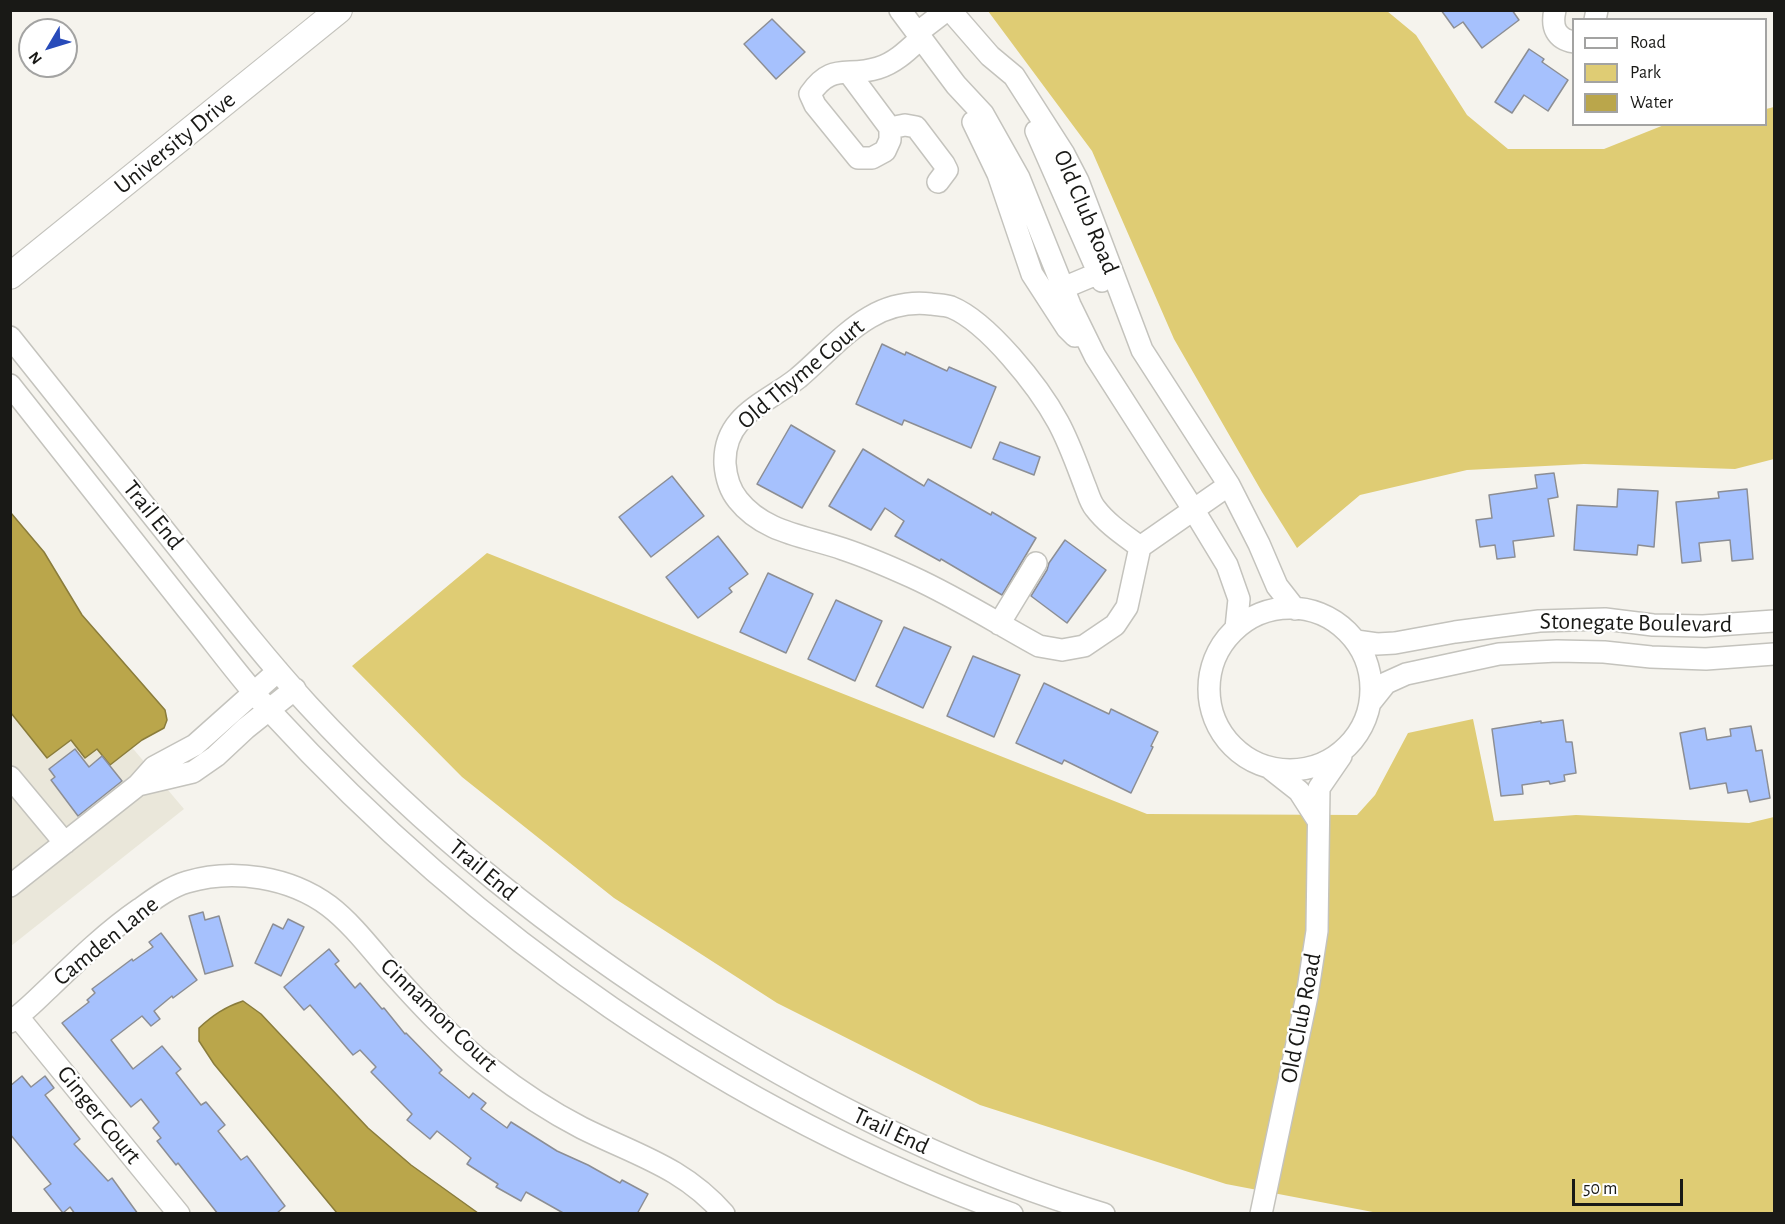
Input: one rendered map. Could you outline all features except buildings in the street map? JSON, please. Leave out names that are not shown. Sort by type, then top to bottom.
[{"type":"main road","name":"University Drive","points":[[10,276],[339,10]]},
{"type":"street","name":"Old Club Road","points":[[900,10],[956,85],[983,114],[1019,178],[1063,288],[1095,356],[1227,565],[1239,599],[1236,628]]},
{"type":"street","name":"Old Club Road","points":[[949,10],[990,56],[1014,76],[1064,154],[1081,190],[1142,350]]},
{"type":"street","points":[[849,73],[890,128],[890,140],[885,151],[872,158],[858,158],[815,105],[810,94],[826,76],[837,72],[858,73],[880,67],[903,54],[919,36],[949,10]]},
{"type":"street","points":[[1555,10],[1553,27],[1558,36],[1572,42]]},
{"type":"street","name":"Old Club Road","points":[[990,56],[1040,138],[1108,297],[1229,485],[1277,586],[1295,609]]},
{"type":"street","name":"Old Club Road","points":[[956,85],[998,174],[1032,274],[1067,328],[1095,356]]},
{"type":"street","points":[[890,128],[905,125],[916,127],[947,170],[939,182]]},
{"type":"street","points":[[1063,288],[1099,273]]},
{"type":"street","name":"Old Thyme Court","points":[[922,303],[950,307],[974,322],[999,344],[1030,380],[1058,422],[1094,507],[1113,526],[1140,547],[1127,607],[1115,625],[1084,646],[1062,650],[1039,646],[914,578],[842,549],[770,527],[753,516],[736,499],[727,481],[725,460],[728,439],[738,421],[758,404],[790,383],[871,314],[899,305],[922,303]]},
{"type":"street","name":"Trail End","points":[[10,337],[278,671],[362,761],[476,867],[555,928],[643,990],[756,1061],[860,1117],[964,1164],[1104,1214]]},
{"type":"street","name":"Trail End","points":[[10,385],[269,710],[364,807],[456,890],[537,954],[627,1018],[738,1087],[843,1143],[955,1193],[1012,1214]]},
{"type":"street","points":[[1140,547],[1229,485]]},
{"type":"street","points":[[999,624],[1036,562]]},
{"type":"street","points":[[1271,769],[1301,770],[1331,760],[1356,737],[1364,723],[1370,703],[1369,672],[1356,642],[1343,628],[1329,618],[1314,612],[1281,608],[1251,617],[1223,642],[1211,668],[1209,682],[1211,708],[1215,722],[1224,737],[1238,752],[1252,762],[1271,769],[1299,791],[1317,819]]},
{"type":"street","name":"Stonegate Boulevard","points":[[1356,642],[1395,643],[1539,621],[1594,620],[1703,626],[1774,621]]},
{"type":"street","points":[[1496,626],[1499,654]]},
{"type":"street","name":"Stonegate Boulevard","points":[[1370,703],[1386,683],[1406,674],[1499,654],[1592,651],[1651,657],[1706,659],[1774,654]]},
{"type":"street","points":[[10,886],[138,785],[154,767],[195,745],[278,671]]},
{"type":"street","points":[[138,785],[193,772],[216,756],[295,689]]},
{"type":"street","name":"Old Club Road","points":[[1261,1214],[1307,996],[1317,931],[1319,788],[1345,749]]},
{"type":"street","points":[[10,777],[65,843]]},
{"type":"street","name":"Camden Lane","points":[[14,1019],[137,910],[185,882],[219,875],[247,876]]},
{"type":"street","name":"Cinnamon Court","points":[[247,876],[276,882],[304,892],[329,906],[351,926],[425,1010],[491,1069],[531,1098],[581,1128],[659,1163],[687,1179],[724,1214]]},
{"type":"street","name":"Ginger Court","points":[[14,1019],[179,1214]]},
{"type":"shaded area","points":[[10,603],[184,809],[11,946],[10,946]]},
{"type":"green space","points":[[988,11],[1387,11],[1416,35],[1467,115],[1508,149],[1604,149],[1662,126],[1767,126],[1767,109],[1774,107],[1774,459],[1735,469],[1584,464],[1467,470],[1360,495],[1297,548],[1174,339],[1092,151]]},
{"type":"green space","points":[[487,553],[1147,814],[1357,815],[1375,795],[1408,733],[1473,719],[1494,821],[1576,815],[1749,823],[1774,817],[1774,1213],[1378,1213],[1226,1184],[980,1105],[777,1003],[614,898],[462,777],[352,666]]},
{"type":"water","points":[[11,513],[44,552],[82,615],[165,710],[167,720],[164,728],[142,740],[110,765],[97,749],[85,758],[71,740],[47,758],[11,713]]},
{"type":"water","points":[[243,1001],[261,1014],[368,1128],[411,1165],[478,1213],[337,1213],[214,1064],[199,1041],[199,1028],[219,1012]]}]
